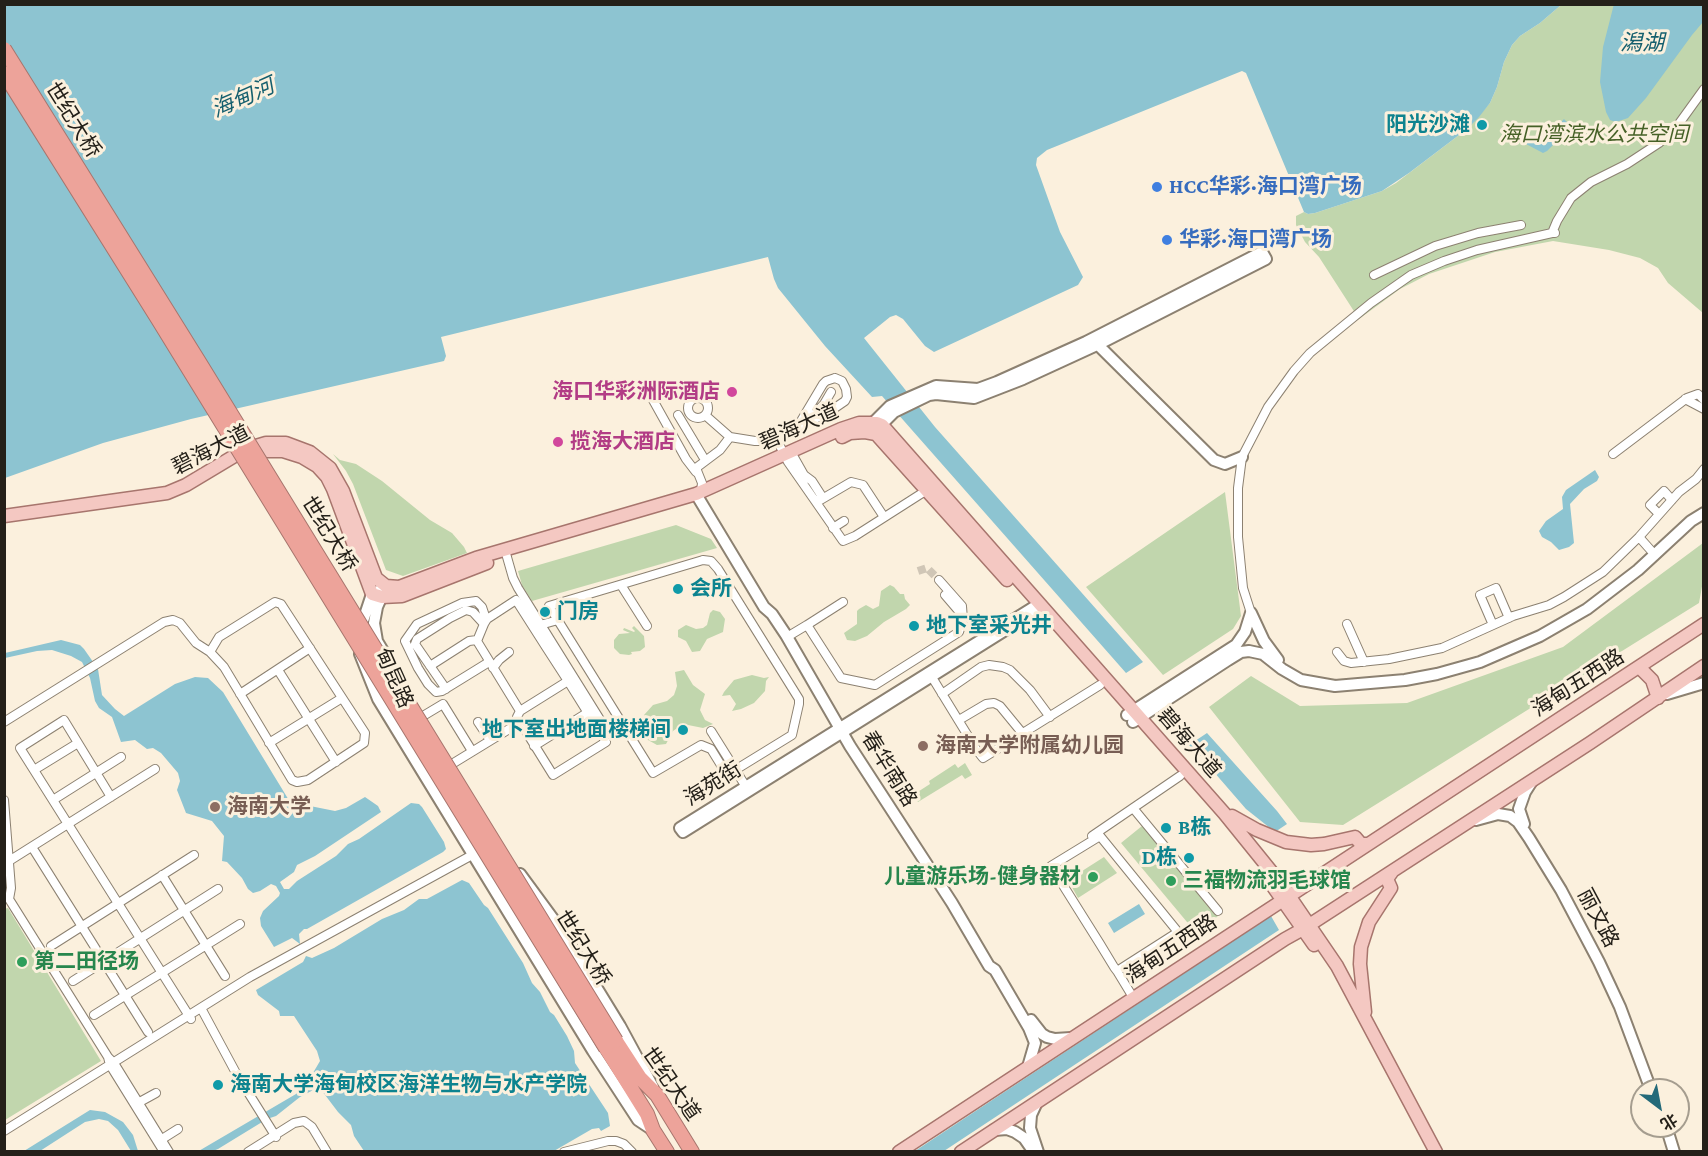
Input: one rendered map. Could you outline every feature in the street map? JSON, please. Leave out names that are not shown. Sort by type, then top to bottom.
[{"type":"highway","name":"世纪大桥","points":[[4,49],[199,362],[611,1044]]},
{"type":"highway","name":"世纪大桥","points":[[4,73],[611,1044]]},
{"type":"highway","name":"世纪大道","points":[[611,1044],[657,1095],[692,1152]]},
{"type":"highway","name":"世纪大道","points":[[611,1044],[666,1152]]},
{"type":"main road","name":"碧海大道","points":[[380,592],[402,596],[506,553],[700,496],[850,433],[873,428]]},
{"type":"main road","name":"碧海大道","points":[[873,428],[927,490],[1037,608],[1100,685],[1134,717],[1180,776],[1286,897]]},
{"type":"main road","name":"碧海大道","points":[[873,428],[1134,717],[1224,813],[1306,927],[1428,1152]]},
{"type":"main road","name":"碧海大道","points":[[4,516],[167,493],[186,485],[246,449],[266,443],[286,443],[310,452],[326,463],[334,473],[343,491],[380,592]]},
{"type":"main road","name":"碧海大道","points":[[4,524],[172,500],[192,491],[253,454],[283,451],[310,461],[327,477],[380,592]]},
{"type":"main road","name":"海甸五西路","points":[[899,1152],[1704,624]]},
{"type":"main road","points":[[1643,665],[1659,697]]},
{"type":"main road","points":[[961,1152],[1704,666]]},
{"type":"main road","points":[[1224,813],[1286,842],[1311,845],[1355,837],[1361,844],[1367,844]]},
{"type":"main road","points":[[1365,1016],[1360,964],[1361,947],[1369,922],[1391,888],[1387,879],[1392,872]]},
{"type":"main road","name":"碧海大道","points":[[1306,927],[1337,966],[1436,1152]]},
{"type":"street","points":[[1552,233],[1563,209],[1576,194],[1591,182],[1627,164],[1659,143],[1678,125],[1704,89]]},
{"type":"street","points":[[1704,95],[1680,127],[1661,146],[1640,161],[1582,192],[1566,211],[1556,233],[1495,245],[1443,261],[1411,275],[1371,303],[1310,353],[1268,406],[1242,457],[1238,488],[1238,537],[1243,588],[1261,635],[1274,656],[1298,674],[1322,682],[1400,677],[1468,661],[1534,634],[1598,596],[1654,554],[1690,516],[1704,506]]},
{"type":"street","points":[[1374,275],[1435,246],[1492,230],[1521,225]]},
{"type":"street","points":[[1492,230],[1495,245]]},
{"type":"street","points":[[873,428],[888,412],[936,386],[978,389],[1015,375],[1096,341],[1266,259],[1262,252],[1096,341]]},
{"type":"street","points":[[1403,260],[1411,275]]},
{"type":"street","points":[[1096,341],[1214,460],[1225,464],[1242,457]]},
{"type":"street","points":[[835,378],[842,381],[846,389],[845,401],[821,417],[798,426],[826,381],[835,378]]},
{"type":"street","points":[[705,415],[730,437],[755,441],[777,440],[818,410],[829,398],[831,392]]},
{"type":"street","points":[[1613,454],[1685,399],[1698,394],[1704,400]]},
{"type":"street","points":[[1685,399],[1704,410]]},
{"type":"street","points":[[653,400],[702,483],[700,496]]},
{"type":"street","points":[[678,415],[705,460]]},
{"type":"street","points":[[696,472],[696,468],[720,450],[730,437]]},
{"type":"street","points":[[777,440],[806,481],[821,495],[821,500],[817,502]]},
{"type":"street","points":[[1337,652],[1347,663],[1442,648],[1509,618],[1564,597],[1603,572],[1639,537],[1684,486],[1696,479],[1704,469]]},
{"type":"street","points":[[817,502],[850,482],[863,485],[884,517]]},
{"type":"street","points":[[817,502],[841,540],[845,541],[927,490]]},
{"type":"street","points":[[1659,514],[1650,505],[1664,491],[1672,500]]},
{"type":"street","name":"春华南路","points":[[700,496],[764,607],[789,636],[1029,1028],[1035,1043],[1028,1067]]},
{"type":"street","points":[[1134,717],[1241,652],[1263,654],[1291,676],[1301,680],[1335,686],[1405,680],[1479,662],[1540,636],[1578,615],[1622,583],[1704,513]]},
{"type":"street","points":[[833,528],[844,521]]},
{"type":"street","points":[[1639,537],[1654,554]]},
{"type":"street","points":[[506,553],[513,578],[609,734]]},
{"type":"street","points":[[704,560],[711,561],[799,699],[792,735],[728,775],[711,749],[701,745],[653,772],[549,606],[621,585],[704,560]]},
{"type":"street","points":[[807,625],[841,678],[875,685],[930,652],[956,635],[961,629],[962,606],[939,580]]},
{"type":"street","points":[[621,585],[646,626]]},
{"type":"street","points":[[1493,625],[1480,595],[1496,588],[1509,618]]},
{"type":"street","name":"甸昆路","points":[[380,592],[374,623],[379,645],[518,871],[556,923],[586,971],[636,1053],[657,1095]]},
{"type":"street","name":"甸昆路","points":[[380,592],[360,630],[360,654],[378,699],[603,1067],[639,1120],[653,1130]]},
{"type":"street","points":[[945,595],[963,616]]},
{"type":"street","points":[[484,624],[485,616],[482,607],[472,600],[417,624],[406,638],[411,655],[431,688],[439,692],[446,689],[491,665],[509,652]]},
{"type":"street","points":[[477,640],[487,619],[516,600],[568,681],[606,742],[553,775],[517,717],[520,711],[568,681]]},
{"type":"street","points":[[4,722],[168,620],[180,623],[196,643],[210,652],[229,675],[269,743],[290,776],[297,782],[308,780],[362,746],[366,737],[279,602],[219,637],[210,652]]},
{"type":"street","points":[[789,636],[843,602]]},
{"type":"street","name":"海苑街","points":[[747,789],[680,828],[683,832],[747,789],[1037,608]]},
{"type":"street","points":[[446,689],[415,644],[423,634],[466,610],[473,612],[484,624]]},
{"type":"street","points":[[1134,717],[1236,645],[1245,632],[1251,613]]},
{"type":"street","points":[[540,625],[558,620]]},
{"type":"street","points":[[1347,624],[1364,662]]},
{"type":"street","points":[[477,640],[520,711]]},
{"type":"street","points":[[430,666],[469,641],[477,640]]},
{"type":"street","points":[[240,694],[310,648]]},
{"type":"street","points":[[930,652],[942,694],[984,758],[1100,685]]},
{"type":"street","points":[[942,694],[981,667],[989,665],[1003,667],[1010,670],[1030,690],[1050,717]]},
{"type":"street","points":[[278,670],[336,762]]},
{"type":"street","points":[[378,699],[387,686],[403,683]]},
{"type":"street","points":[[1659,697],[1704,683]]},
{"type":"street","points":[[269,743],[342,698]]},
{"type":"street","points":[[959,720],[986,704],[994,703],[1000,706],[1023,734]]},
{"type":"street","points":[[423,716],[443,704],[472,751]]},
{"type":"street","points":[[534,746],[587,712]]},
{"type":"street","points":[[111,797],[64,720],[20,748],[190,1018]]},
{"type":"street","points":[[478,722],[490,740]]},
{"type":"street","points":[[452,764],[519,723]]},
{"type":"street","name":"春华南路","points":[[844,728],[1034,1025],[1047,1037],[1055,1040],[1071,1038]]},
{"type":"street","points":[[711,731],[747,789]]},
{"type":"street","points":[[34,770],[78,743]]},
{"type":"street","points":[[53,800],[121,757]]},
{"type":"street","points":[[9,861],[155,769]]},
{"type":"street","points":[[1052,864],[1180,776]]},
{"type":"street","name":"丽文路","points":[[1534,779],[1522,799],[1519,809],[1520,817],[1567,894],[1596,949],[1623,1005],[1649,1078]]},
{"type":"street","points":[[4,800],[11,888],[7,899],[169,1152]]},
{"type":"street","points":[[1133,808],[1218,911]]},
{"type":"street","name":"丽文路","points":[[1467,823],[1502,814],[1510,816],[1520,825],[1562,890],[1592,947],[1620,1007],[1648,1078]]},
{"type":"street","points":[[4,1131],[190,1018],[275,963],[483,843],[494,831]]},
{"type":"street","points":[[1052,864],[1100,836],[1178,932],[1116,970]]},
{"type":"street","points":[[32,847],[148,1032]]},
{"type":"street","points":[[51,946],[194,855]]},
{"type":"street","points":[[1052,864],[1074,897]]},
{"type":"street","points":[[1052,864],[1051,866],[1134,998]]},
{"type":"street","points":[[162,875],[225,976]]},
{"type":"street","points":[[73,981],[218,889]]},
{"type":"street","points":[[94,1015],[240,924]]},
{"type":"street","points":[[204,1008],[214,1014]]},
{"type":"street","points":[[204,1008],[236,1073],[276,1136]]},
{"type":"street","points":[[4,1137],[112,1064]]},
{"type":"street","points":[[137,1104],[156,1093]]},
{"type":"street","points":[[1037,1102],[1031,1115],[1030,1128],[1038,1152]]},
{"type":"street","points":[[253,1152],[294,1123],[304,1121],[312,1127],[326,1152]]},
{"type":"street","points":[[160,1140],[178,1129]]},
{"type":"street","points":[[994,1130],[1006,1129],[1020,1135],[1027,1141],[1033,1152]]},
{"type":"street","points":[[248,1152],[276,1136]]},
{"type":"street","points":[[160,1140],[164,1152]]},
{"type":"street","points":[[564,1152],[616,1141],[624,1144],[632,1152]]},
{"type":"street","points":[[574,1152],[609,1144],[616,1144],[627,1152]]},
{"type":"green space","name":"海口湾滨水公共空间","points":[[1561,5],[1703,5],[1703,313],[1668,283],[1658,268],[1640,258],[1609,250],[1553,241],[1495,252],[1429,274],[1400,289],[1359,319],[1319,257],[1305,242],[1296,225],[1296,216],[1304,212],[1315,213],[1382,191],[1467,129],[1490,103],[1512,45],[1520,36]]},
{"type":"green space","points":[[333,454],[340,460],[356,464],[382,481],[430,520],[452,533],[467,553],[403,576],[386,570],[353,484]]},
{"type":"green space","points":[[1225,492],[1241,616],[1233,629],[1163,675],[1086,587]]},
{"type":"green space","points":[[676,525],[711,539],[717,548],[532,601],[522,585],[518,571]]},
{"type":"green space","points":[[1703,543],[1703,581],[1699,603],[1343,825],[1300,822],[1209,707],[1251,676],[1300,706],[1407,703],[1563,647]]},
{"type":"green space","points":[[890,585],[900,594],[904,594],[910,605],[867,636],[855,641],[847,640],[844,633],[857,624],[857,611],[866,605],[873,609],[879,606],[881,591]]},
{"type":"green space","points":[[713,610],[720,612],[725,619],[723,632],[707,639],[700,651],[692,652],[686,641],[678,637],[678,630],[686,625],[696,629],[703,628],[707,625]]},
{"type":"green space","points":[[634,626],[644,636],[645,647],[629,655],[620,654],[614,648],[614,640],[619,634],[630,633],[623,630],[624,628],[634,632],[632,628]]},
{"type":"green space","points":[[684,670],[693,685],[705,694],[700,710],[705,720],[713,724],[703,728],[683,724],[673,731],[666,744],[657,745],[648,740],[643,731],[644,715],[653,705],[667,701],[674,695],[677,686],[675,672]]},
{"type":"green space","points":[[752,675],[769,677],[765,691],[754,703],[732,711],[736,704],[730,695],[722,696],[724,692],[734,680]]},
{"type":"green space","points":[[965,763],[972,775],[965,779],[962,775],[918,802],[913,795],[930,784],[929,781],[955,764],[958,768]]},
{"type":"green space","name":"三福物流羽毛球馆","points":[[1142,826],[1218,916],[1197,934],[1121,843]]},
{"type":"green space","name":"儿童游乐场-健身器材","points":[[1104,857],[1117,873],[1078,898],[1068,880]]},
{"type":"green space","name":"第二田径场","points":[[8,908],[101,1061],[5,1120],[4,909]]},
{"type":"water","name":"潟湖","points":[[1614,4],[1704,5],[1703,22],[1646,98],[1628,118],[1616,122],[1610,120],[1606,112],[1600,82],[1603,47]]},
{"type":"water","name":"海甸河","points":[[5,5],[1561,5],[1520,36],[1512,45],[1490,103],[1467,129],[1382,191],[1315,213],[1304,212],[1246,73],[1242,71],[1047,150],[1037,158],[1036,165],[1060,232],[1083,277],[1078,285],[934,352],[925,346],[903,319],[896,315],[890,317],[864,338],[935,427],[1143,662],[1126,673],[882,396],[872,397],[825,346],[778,288],[768,257],[441,337],[446,356],[444,361],[191,419],[103,443],[5,478]]},
{"type":"water","points":[[1564,119],[1577,133],[1576,138],[1557,141],[1543,153],[1526,144],[1529,141],[1544,140]]},
{"type":"water","points":[[1595,470],[1599,477],[1597,481],[1584,489],[1570,504],[1574,543],[1559,550],[1542,537],[1539,531],[1546,521],[1563,509],[1562,497],[1566,490]]},
{"type":"water","points":[[61,640],[80,645],[84,649],[98,669],[102,695],[124,716],[175,684],[195,677],[208,678],[223,692],[290,802],[335,811],[346,808],[365,797],[378,806],[381,812],[315,856],[297,865],[294,872],[280,882],[284,889],[289,889],[297,881],[336,856],[348,844],[359,839],[411,803],[422,807],[446,849],[304,929],[299,934],[300,944],[292,938],[274,947],[261,926],[260,918],[263,911],[279,896],[280,893],[276,886],[271,884],[253,893],[227,862],[222,861],[224,836],[212,821],[186,813],[177,790],[180,781],[178,773],[161,753],[153,748],[147,749],[135,740],[121,742],[112,717],[99,708],[95,701],[90,678],[82,662],[52,650],[5,658],[5,653]]},
{"type":"water","points":[[1207,733],[1287,824],[1275,832],[1246,809],[1207,764],[1203,755],[1199,756],[1189,745]]},
{"type":"water","points":[[462,880],[469,883],[488,908],[523,963],[532,983],[567,1036],[574,1051],[575,1063],[608,1113],[610,1126],[601,1131],[599,1128],[592,1129],[554,1151],[364,1151],[354,1136],[351,1125],[319,1087],[300,1097],[276,1116],[267,1119],[218,1149],[197,1152],[296,1094],[310,1078],[320,1061],[317,1051],[294,1016],[280,1016],[279,1011],[258,995],[256,990],[303,962],[306,956],[312,958],[334,948],[382,919],[404,910],[419,899],[427,899]]},
{"type":"water","points":[[1139,904],[1145,914],[1114,933],[1108,923]]},
{"type":"water","points":[[1271,916],[1279,930],[944,1151],[915,1151]]},
{"type":"water","points":[[90,1110],[105,1112],[123,1122],[133,1135],[138,1151],[131,1151],[118,1130],[108,1121],[99,1119],[85,1122],[40,1151],[24,1151]]},
{"type":"tunnel","points":[[918,571],[927,568],[939,580]]},
{"type":"place","name":"阳光沙滩","points":[[1482,125]]},
{"type":"place","name":"HCC华彩·海口湾广场","points":[[1157,187]]},
{"type":"place","name":"华彩·海口湾广场","points":[[1167,240]]},
{"type":"place","name":"海口华彩洲际酒店","points":[[732,392]]},
{"type":"place","name":"揽海大酒店","points":[[558,442]]},
{"type":"place","name":"会所","points":[[678,589]]},
{"type":"place","name":"门房","points":[[545,612]]},
{"type":"place","name":"地下室采光井","points":[[914,626]]},
{"type":"place","name":"地下室出地面楼梯间","points":[[683,730]]},
{"type":"place","name":"海南大学附属幼儿园","points":[[923,746]]},
{"type":"place","name":"海南大学","points":[[215,807]]},
{"type":"place","name":"B栋","points":[[1166,828]]},
{"type":"place","name":"D栋","points":[[1189,858]]},
{"type":"place","name":"儿童游乐场-健身器材","points":[[1093,877]]},
{"type":"place","name":"三福物流羽毛球馆","points":[[1171,881]]},
{"type":"place","name":"第二田径场","points":[[22,962]]},
{"type":"place","name":"海南大学海甸校区海洋生物与水产学院","points":[[218,1085]]}]
